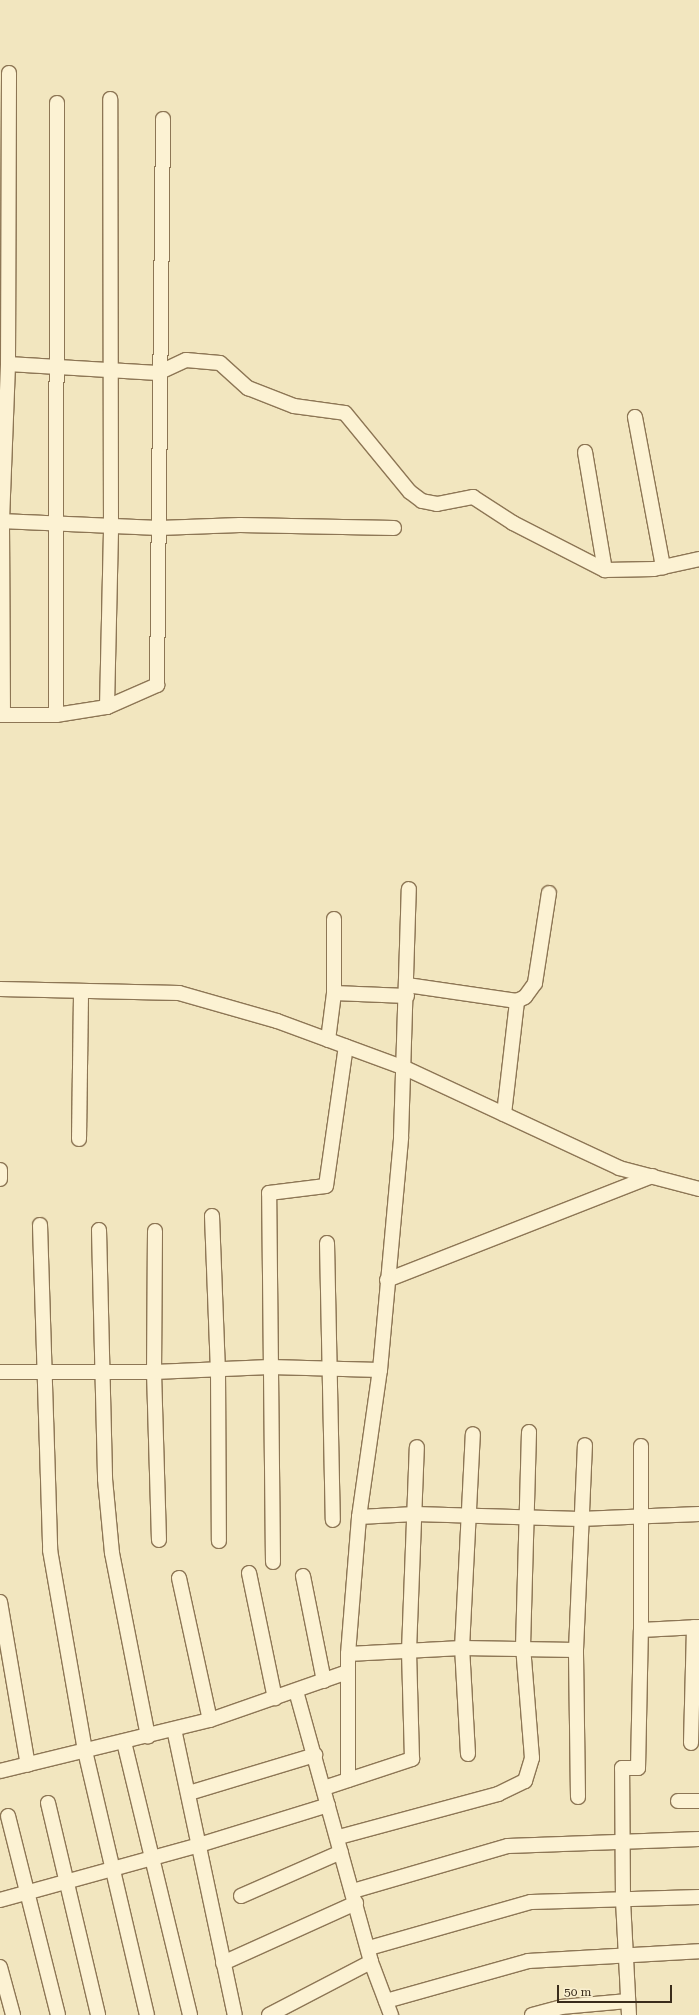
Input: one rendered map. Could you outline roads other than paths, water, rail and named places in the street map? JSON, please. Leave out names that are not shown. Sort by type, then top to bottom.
[{"type":"street","points":[[9,73],[4,148],[8,364],[1,521],[2,715],[56,715],[107,707],[157,686],[159,528],[158,373],[163,119]]},
{"type":"street","points":[[107,707],[111,525],[108,371],[110,99]]},
{"type":"street","points":[[56,715],[54,524],[57,103]]},
{"type":"street","points":[[8,364],[158,373],[186,360],[220,363],[248,388],[294,406],[345,413],[410,492],[422,501],[437,504],[473,497],[513,523],[538,533],[605,570],[663,567],[699,559]]},
{"type":"street","points":[[635,418],[663,567]]},
{"type":"street","points":[[585,452],[605,570]]},
{"type":"street","points":[[1,521],[159,528],[240,525],[394,528]]},
{"type":"street","points":[[348,1780],[348,1654],[359,1517],[380,1370],[405,1068],[409,889]]},
{"type":"street","points":[[334,993],[407,990],[517,1001],[531,991],[535,983],[549,893]]},
{"type":"street","points":[[328,1040],[334,993],[334,919]]},
{"type":"street","points":[[0,989],[179,994],[277,1021],[405,1068],[619,1168],[699,1189]]},
{"type":"street","points":[[79,1139],[81,991]]},
{"type":"street","points":[[504,1114],[517,1001]]},
{"type":"street","points":[[273,1562],[269,1193],[326,1186],[346,1046]]},
{"type":"street","points":[[0,1170],[0,1179]]},
{"type":"street","points":[[387,1280],[652,1176]]},
{"type":"street","points":[[212,1216],[218,1370],[218,1541]]},
{"type":"street","points":[[40,1225],[50,1550],[85,1751],[147,2015]]},
{"type":"street","points":[[99,1230],[105,1479],[112,1553],[148,1736]]},
{"type":"street","points":[[155,1231],[154,1372],[159,1540]]},
{"type":"street","points":[[328,1243],[328,1369],[333,1520]]},
{"type":"street","points":[[0,1372],[102,1370],[154,1372],[270,1367],[380,1370]]},
{"type":"street","points":[[339,1837],[498,1794],[526,1781],[532,1758],[523,1647],[529,1432]]},
{"type":"street","points":[[468,1754],[462,1648],[473,1434]]},
{"type":"street","points":[[578,1797],[576,1650],[584,1445]]},
{"type":"street","points":[[629,2015],[621,1843],[622,1768],[638,1768],[643,1518],[641,1446]]},
{"type":"street","points":[[324,1788],[412,1759],[409,1651],[415,1514],[416,1447]]},
{"type":"street","points":[[359,1517],[415,1514],[526,1516],[580,1519],[643,1518],[699,1514]]},
{"type":"street","points":[[249,1573],[275,1698]]},
{"type":"street","points":[[303,1576],[324,1680]]},
{"type":"street","points":[[179,1578],[210,1720]]},
{"type":"street","points":[[0,1602],[5,1663],[28,1765]]},
{"type":"street","points":[[641,1630],[697,1627],[691,1743]]},
{"type":"street","points":[[348,1654],[462,1648],[523,1647],[576,1650]]},
{"type":"street","points":[[0,1771],[210,1720],[348,1672]]},
{"type":"street","points":[[296,1691],[328,1805],[339,1837],[341,1852],[355,1897],[370,1955],[391,2015]]},
{"type":"street","points":[[174,1729],[189,1793],[235,2015]]},
{"type":"street","points":[[124,1742],[190,2015]]},
{"type":"street","points":[[189,1793],[315,1756]]},
{"type":"street","points":[[678,1801],[699,1801]]},
{"type":"street","points":[[48,1803],[68,1881],[98,2015]]},
{"type":"street","points":[[0,1900],[199,1845],[328,1805]]},
{"type":"street","points":[[8,1816],[58,2015]]},
{"type":"street","points":[[223,1963],[355,1897],[508,1846],[699,1839]]},
{"type":"street","points":[[241,1896],[341,1852]]},
{"type":"street","points":[[269,2015],[370,1955],[531,1902],[623,1901],[699,1897]]},
{"type":"street","points":[[386,2002],[528,1962],[699,1951]]},
{"type":"street","points":[[0,1967],[13,2015]]},
{"type":"street","points":[[532,2015],[560,2007],[628,2001]]}]
